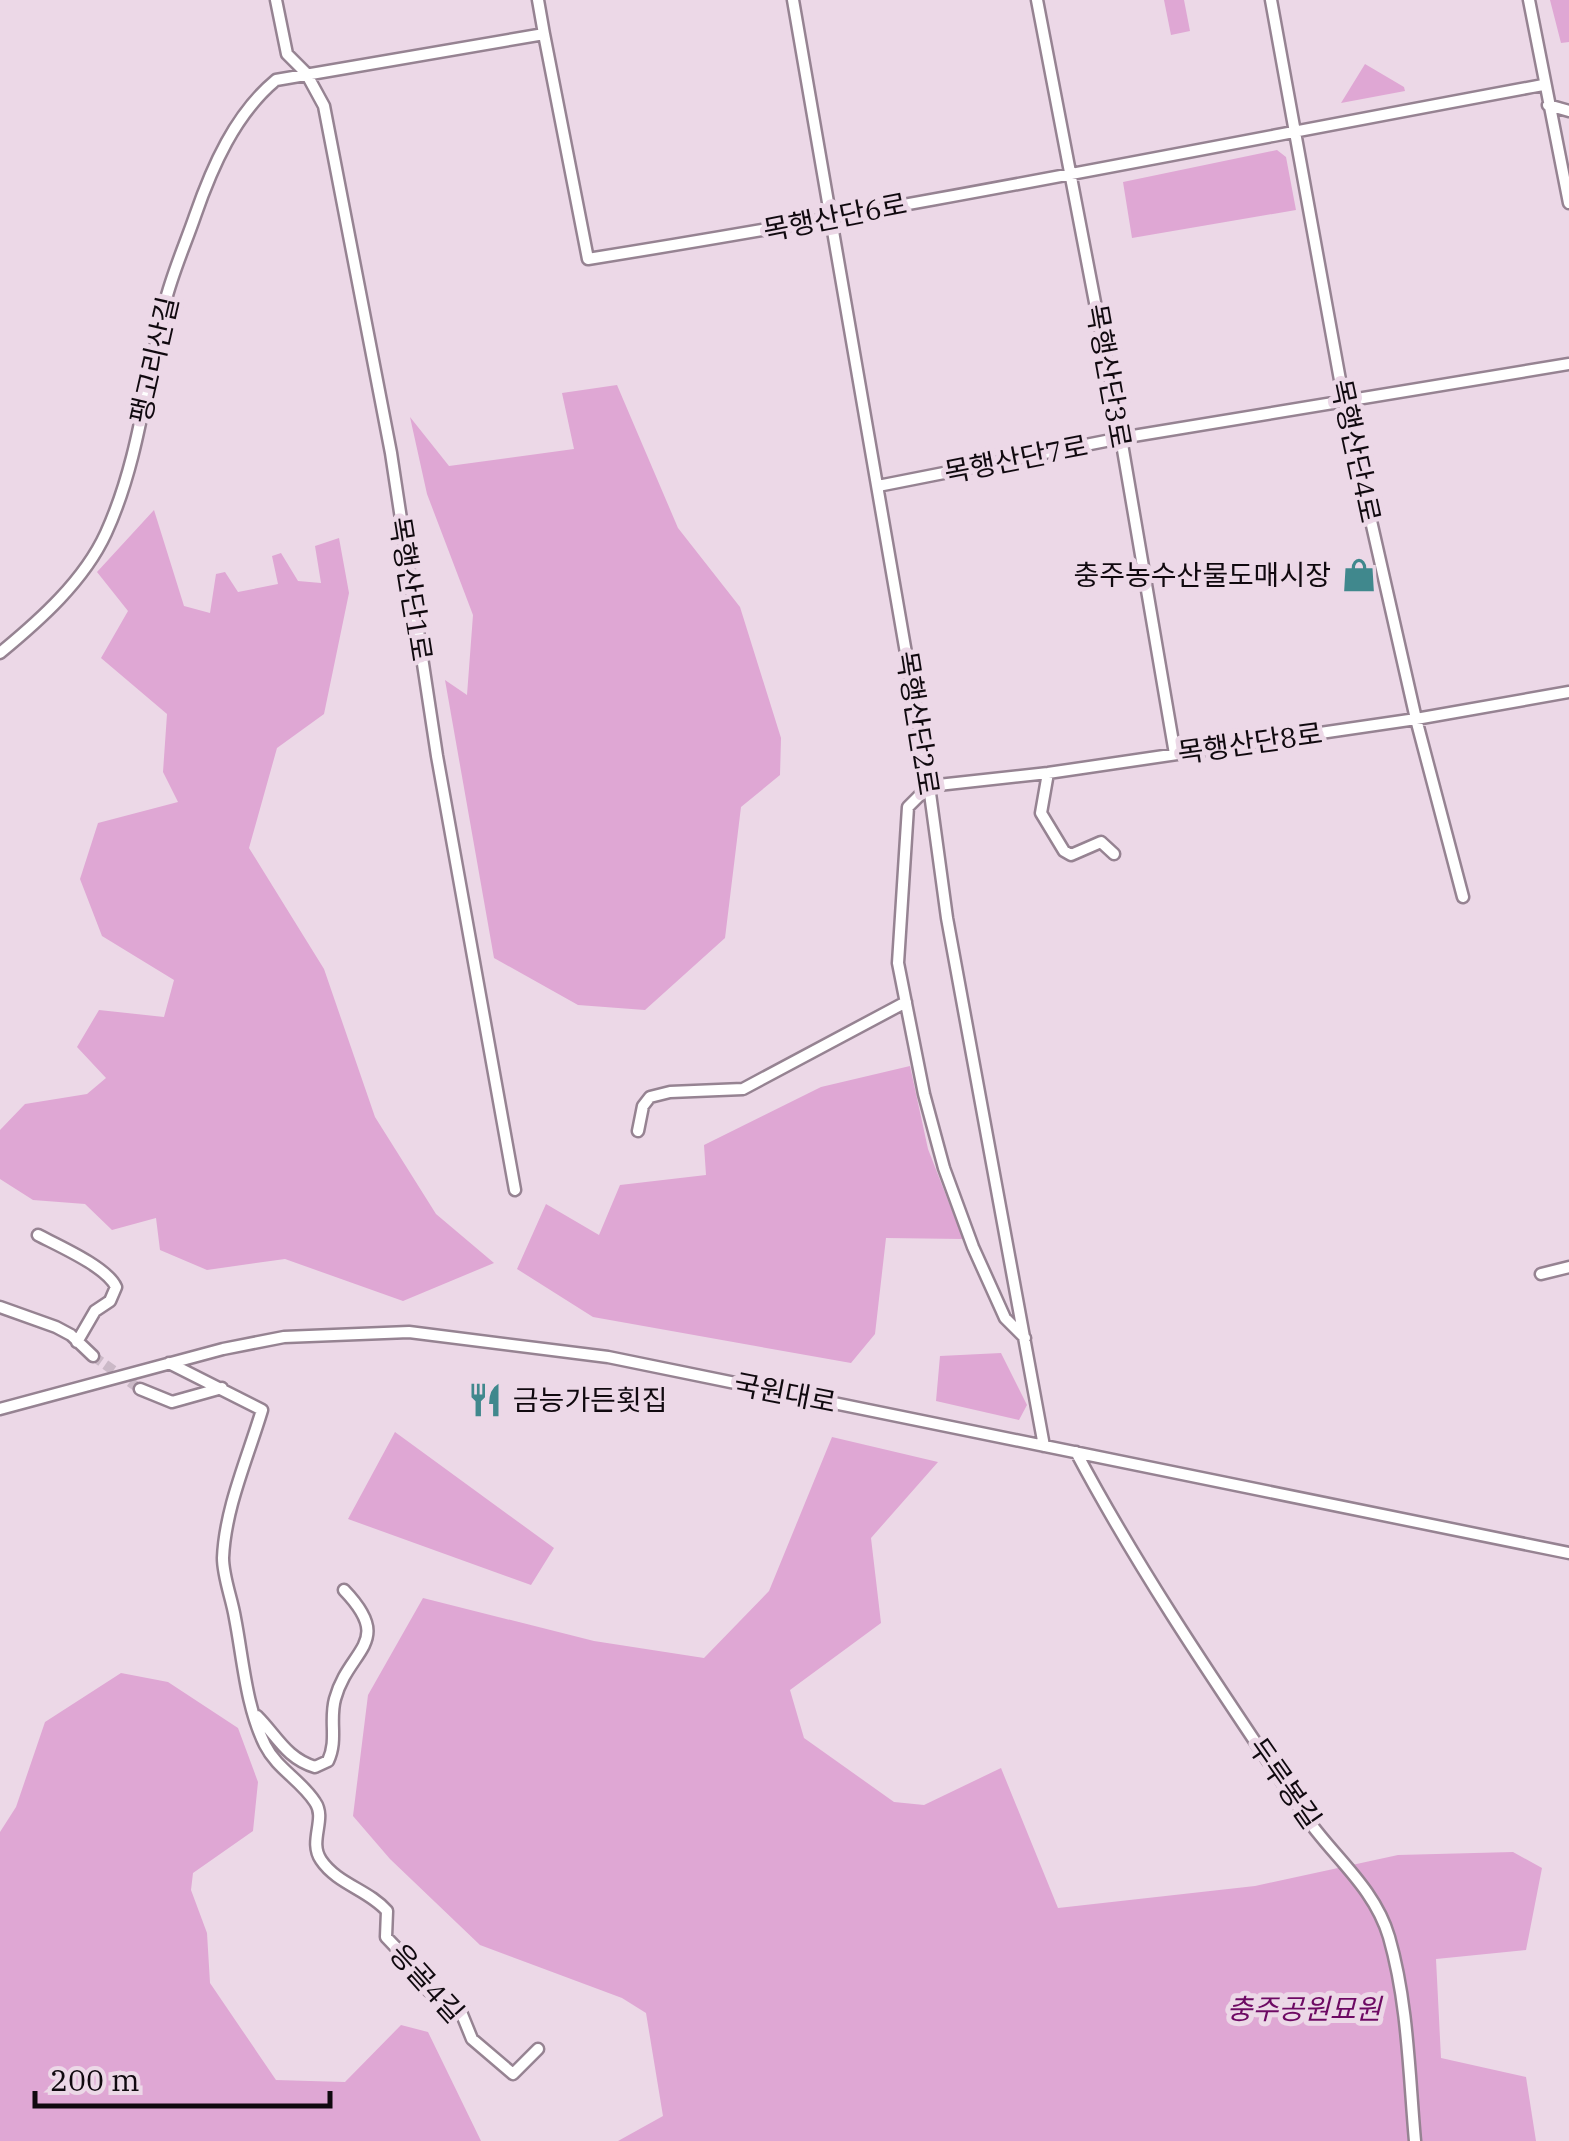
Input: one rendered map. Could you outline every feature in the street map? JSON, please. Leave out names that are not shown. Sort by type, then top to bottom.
[{"type":"street","name":"목행산단1로","points":[[276,0],[287,54],[306,73],[324,106],[391,454],[437,756],[516,1190]]},
{"type":"street","points":[[306,73],[544,34],[538,0]]},
{"type":"street","name":"목행산단2로","points":[[793,0],[930,786],[947,918],[1044,1446]]},
{"type":"street","name":"목행산단3로","points":[[1037,0],[1121,438],[1175,754]]},
{"type":"street","name":"목행산단4로","points":[[1270,0],[1344,402],[1416,719],[1463,897]]},
{"type":"street","points":[[1529,0],[1569,203]]},
{"type":"street","name":"목행산단6로","points":[[544,34],[588,259],[1072,176],[1543,85]]},
{"type":"street","name":"팽고리산길","points":[[0,653],[66,591],[104,538],[127,482],[166,299],[206,183],[224,146],[260,92],[276,80],[306,73]]},
{"type":"street","points":[[1548,105],[1569,111]]},
{"type":"street","name":"목행산단7로","points":[[878,486],[1121,438],[1569,364]]},
{"type":"street","name":"목행산단8로","points":[[930,786],[1048,773],[1416,719],[1569,692]]},
{"type":"street","points":[[1048,773],[1041,814],[1064,852],[1072,855],[1101,842],[1114,854]]},
{"type":"street","points":[[930,786],[908,807],[898,963],[924,1094],[944,1168],[1005,1318],[1025,1338]]},
{"type":"street","points":[[638,1130],[650,1097],[670,1092],[742,1090],[906,1002]]},
{"type":"street","points":[[38,1234],[100,1268],[116,1287],[110,1301],[95,1311],[77,1342]]},
{"type":"street","points":[[1541,1274],[1569,1268]]},
{"type":"street","points":[[0,1307],[56,1328],[93,1356]]},
{"type":"street","name":"국원대로","points":[[0,1409],[168,1362],[284,1337],[409,1332],[608,1357],[1569,1554]]},
{"type":"street","name":"응골4길","points":[[168,1362],[262,1410],[228,1524],[223,1561],[263,1741],[276,1762],[317,1803],[320,1814],[315,1847],[320,1858],[387,1911],[386,1938],[406,1958],[418,1980],[460,2012],[472,2039],[512,2074],[538,2049]]},
{"type":"street","points":[[140,1389],[172,1402],[224,1388]]},
{"type":"street","name":"두루봉길","points":[[1076,1452],[1148,1580],[1307,1819],[1350,1867],[1376,1908],[1389,1936],[1404,2014],[1415,2141]]},
{"type":"street","name":"응골4길","points":[[256,1715],[288,1754],[315,1767],[328,1761],[335,1747],[333,1705],[343,1673],[366,1646],[368,1630],[364,1611],[344,1590]]},
{"type":"green space","points":[[1164,0],[1184,0],[1190,31],[1171,35]]},
{"type":"green space","points":[[1550,0],[1569,0],[1569,42],[1561,43]]},
{"type":"green space","points":[[1365,64],[1404,87],[1405,91],[1341,103]]},
{"type":"green space","points":[[1277,150],[1286,157],[1296,210],[1132,238],[1123,182]]},
{"type":"green space","points":[[617,385],[678,528],[740,607],[781,738],[780,775],[741,807],[725,938],[645,1010],[578,1005],[494,958],[445,680],[467,695],[473,615],[427,494],[410,417],[449,466],[574,449],[562,393]]},
{"type":"green space","points":[[154,510],[184,606],[210,613],[216,574],[225,572],[238,592],[278,584],[272,556],[281,553],[298,581],[321,583],[315,546],[339,538],[349,593],[324,714],[277,748],[249,848],[324,969],[375,1117],[436,1214],[494,1263],[403,1301],[285,1259],[207,1270],[160,1250],[156,1218],[112,1230],[85,1204],[33,1200],[0,1179],[0,1130],[25,1104],[87,1094],[106,1078],[77,1047],[99,1010],[164,1017],[174,980],[102,936],[80,879],[98,823],[178,802],[163,772],[167,714],[101,658],[128,611],[97,572]]},
{"type":"green space","points":[[910,1066],[928,1149],[963,1239],[886,1238],[875,1334],[851,1363],[593,1317],[517,1269],[546,1204],[599,1235],[620,1185],[706,1175],[704,1145],[821,1087]]},
{"type":"green space","points":[[1001,1353],[1027,1405],[1019,1420],[936,1401],[940,1356]]},
{"type":"green space","points":[[395,1432],[554,1548],[531,1585],[348,1519]]},
{"type":"green space","name":"충주공원묘원","points":[[832,1437],[938,1462],[871,1538],[881,1623],[790,1690],[804,1738],[894,1802],[924,1805],[1001,1768],[1058,1908],[1255,1886],[1398,1855],[1513,1852],[1542,1868],[1526,1950],[1436,1959],[1441,2058],[1526,2077],[1536,2141],[618,2141],[663,2116],[646,2013],[622,1998],[480,1945],[390,1859],[353,1816],[368,1695],[423,1598],[594,1641],[704,1658],[769,1591]]},
{"type":"green space","points":[[121,1673],[168,1682],[238,1728],[258,1782],[253,1831],[193,1873],[191,1890],[207,1933],[210,1983],[276,2080],[345,2082],[401,2025],[428,2032],[481,2141],[0,2141],[0,1832],[16,1807],[45,1722]]},
{"type":"tunnel","points":[[93,1356],[140,1389]]},
{"type":"place","name":"충주농수산물도매시장","points":[[1359,575]]},
{"type":"place","name":"금능가든횟집","points":[[485,1400]]}]
